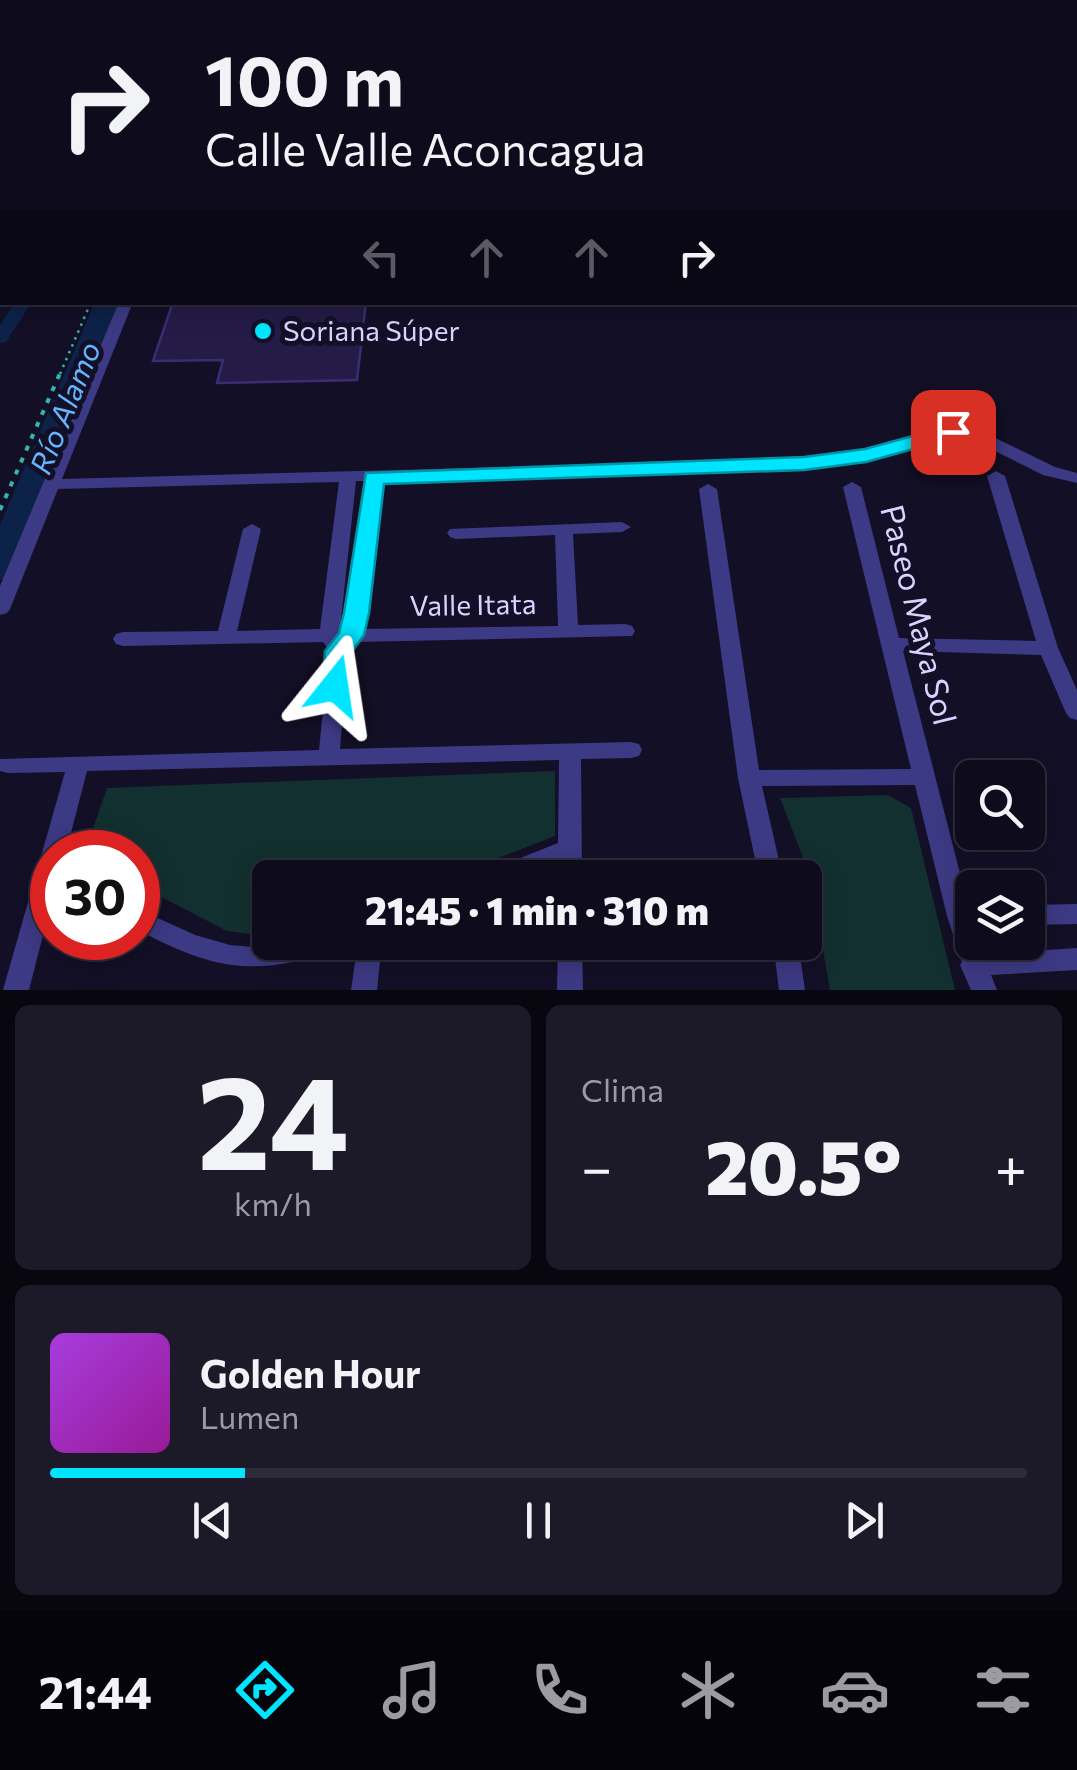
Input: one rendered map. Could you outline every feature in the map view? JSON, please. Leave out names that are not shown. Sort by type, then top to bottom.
[{"type":"street","points":[[0,609],[125,305]]},
{"type":"street","points":[[51,484],[374,478],[820,462],[866,456],[953,432],[977,436],[1048,472],[1077,478]]},
{"type":"street","points":[[996,476],[1048,648],[1077,714]]},
{"type":"street","points":[[328,756],[348,478]]},
{"type":"street","points":[[339,640],[374,478]]},
{"type":"street","name":"Paseo Maya Sol","points":[[852,487],[925,777],[955,879]]},
{"type":"street","points":[[708,489],[749,778],[768,860]]},
{"type":"street","points":[[456,532],[622,528]]},
{"type":"street","points":[[226,637],[252,529]]},
{"type":"street","name":"Valle Itata","points":[[123,639],[339,640],[568,631],[564,530]]},
{"type":"street","points":[[568,631],[625,632]]},
{"type":"street","points":[[892,644],[1048,648]]},
{"type":"street","points":[[8,765],[631,750]]},
{"type":"street","points":[[570,751],[570,860]]},
{"type":"street","points":[[61,830],[78,764]]},
{"type":"street","points":[[749,778],[925,777]]},
{"type":"street","points":[[540,860],[570,848]]},
{"type":"street","points":[[1045,915],[1077,914]]},
{"type":"street","points":[[160,931],[191,947],[223,956],[252,957]]},
{"type":"street","points":[[16,990],[30,941]]},
{"type":"street","points":[[973,964],[1077,958]]},
{"type":"street","points":[[364,990],[368,960]]},
{"type":"street","points":[[570,960],[570,990]]},
{"type":"street","points":[[788,960],[792,990]]},
{"type":"street","name":"Paseo Maya Sol","points":[[972,960],[984,990]]},
{"type":"path","points":[[0,510],[90,305]]},
{"type":"green space","points":[[555,771],[555,836],[494,860],[252,860],[252,934],[227,931],[160,896],[160,830],[93,830],[107,788]]},
{"type":"green space","points":[[888,795],[911,808],[955,990],[830,990],[822,944],[822,860],[804,860],[780,798]]},
{"type":"building","name":"Soriana Súper","points":[[172,305],[366,305],[357,380],[217,383],[223,360],[153,361]]},
{"type":"waterway","points":[[0,338],[22,305]]},
{"type":"waterway","name":"Río Alamo","points":[[0,568],[109,305]]},
{"type":"place","name":"Soriana Súper","points":[[263,331]]},
{"type":"route","points":[[335,686],[338,651],[351,635],[356,613],[374,478],[804,464],[866,456],[953,432]]}]
